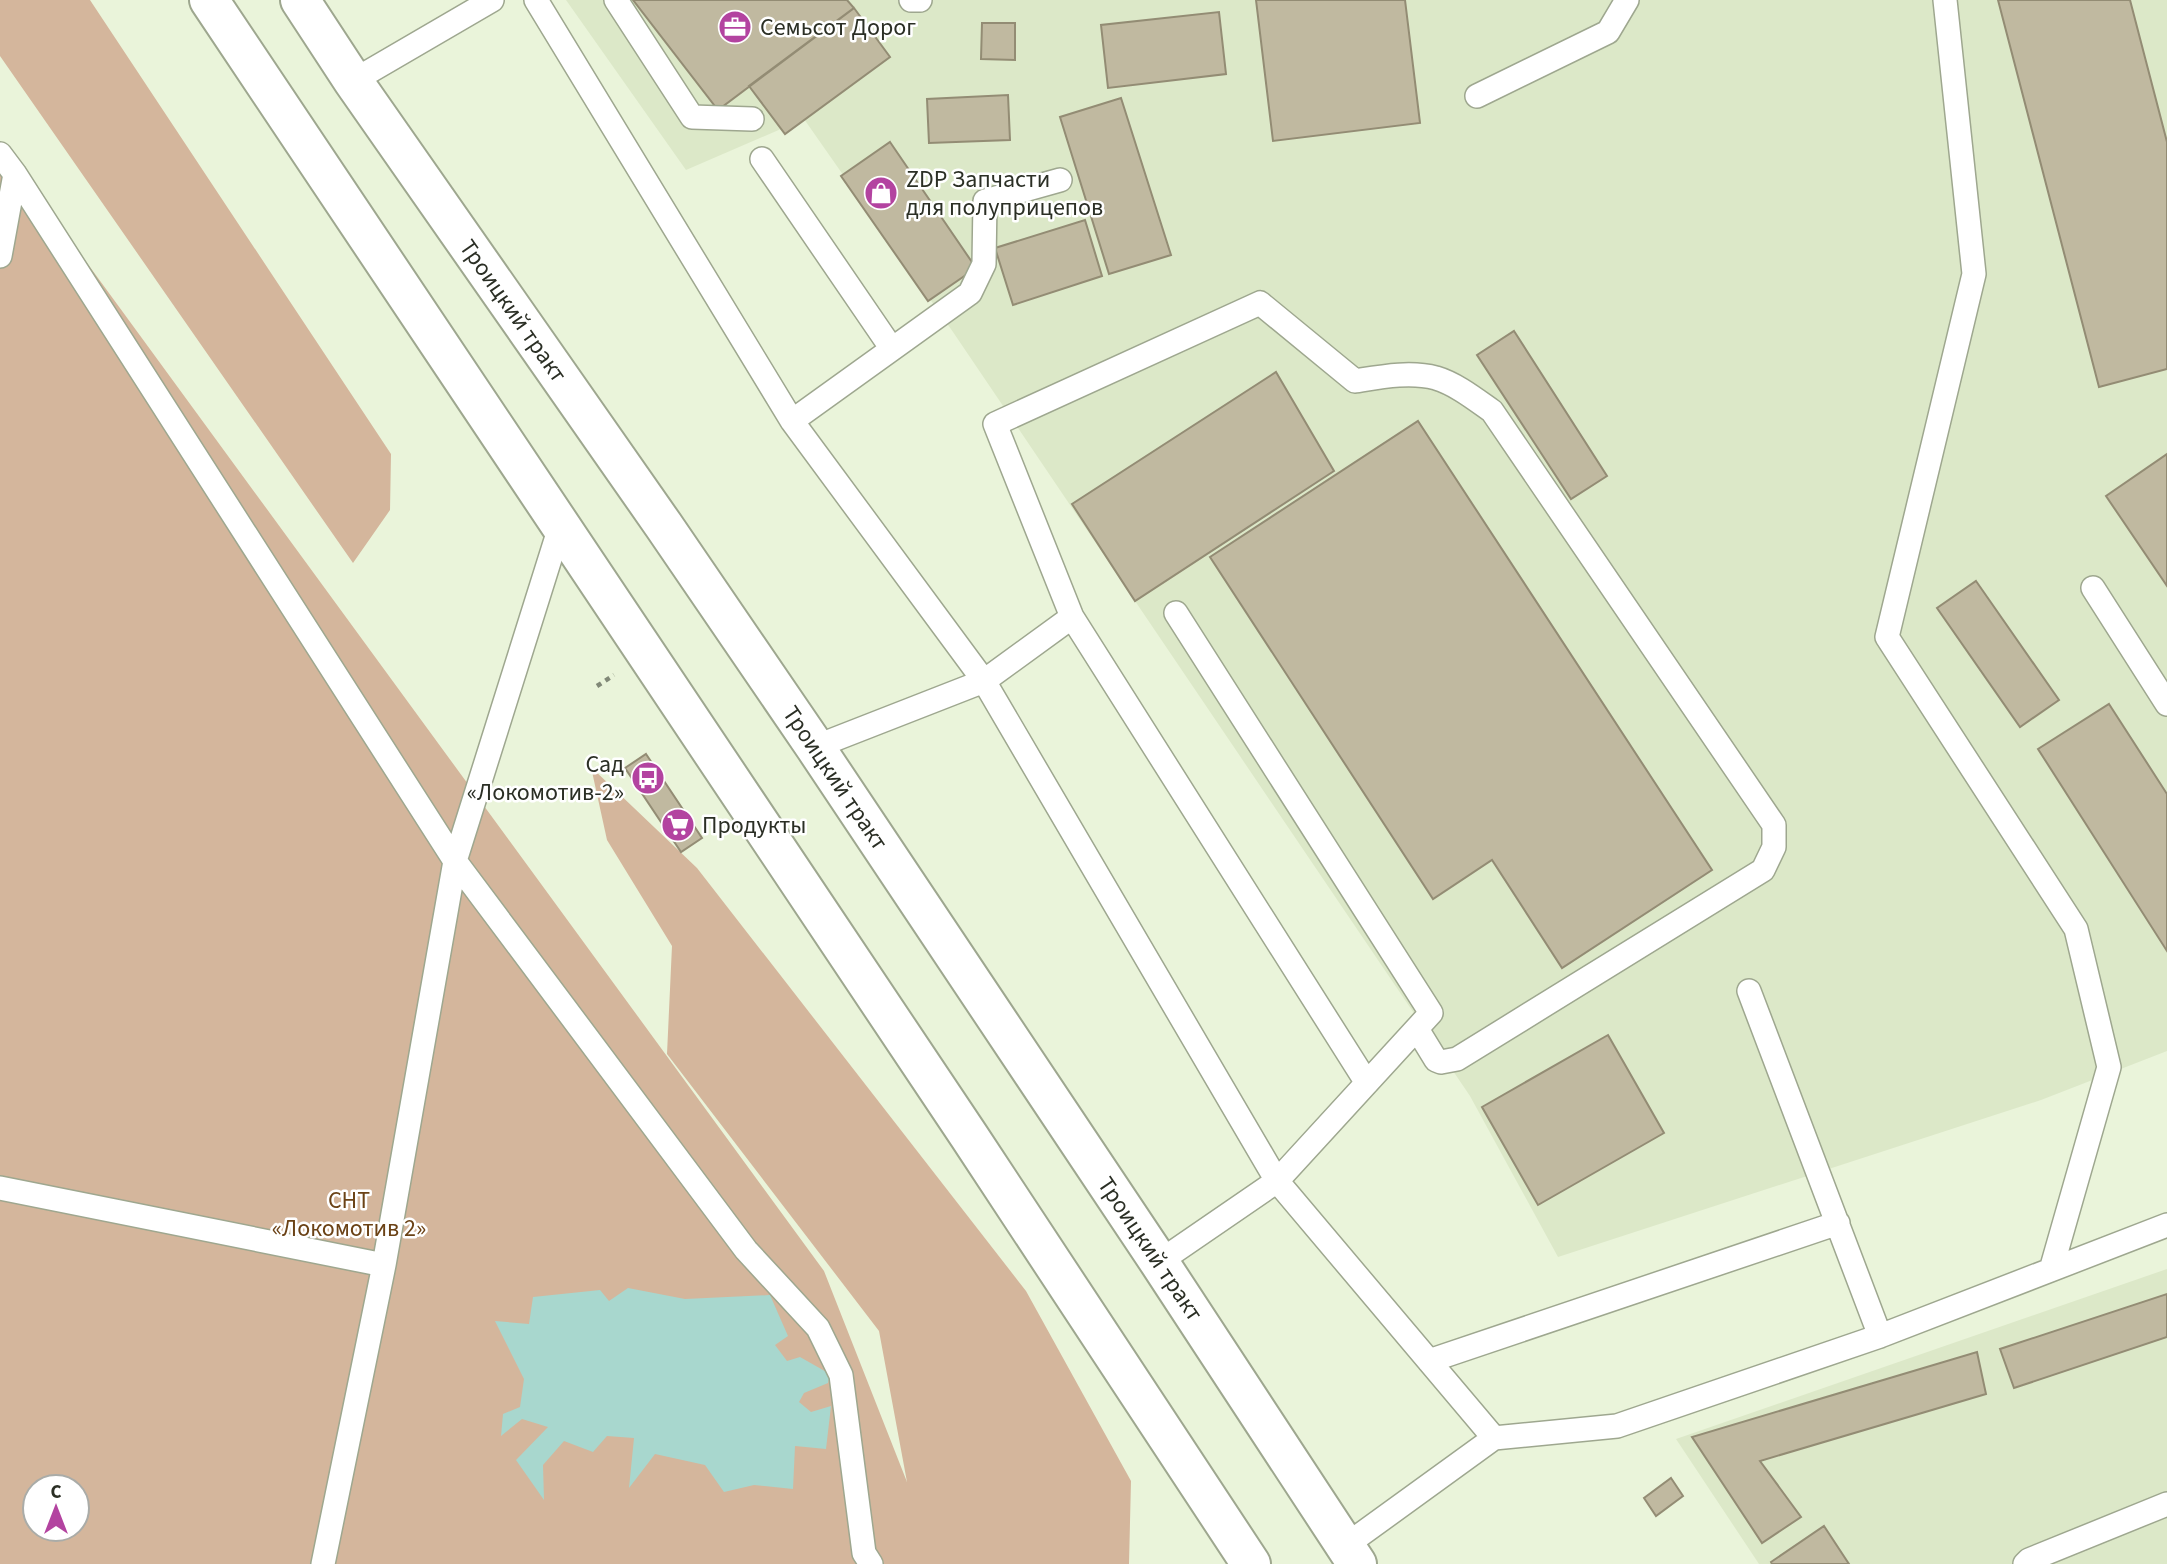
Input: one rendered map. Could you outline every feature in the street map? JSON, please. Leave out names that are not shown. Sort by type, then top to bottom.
[{"type":"main road","points":[[208,0],[976,1147],[1251,1564]]},
{"type":"main road","name":"Троицкий тракт","points":[[300,0],[353,81],[815,747],[1351,1555]]},
{"type":"lane","points":[[353,81],[492,0]]},
{"type":"lane","points":[[536,0],[792,421],[984,681],[1277,1181],[1494,1438]]},
{"type":"lane","points":[[616,0],[692,117],[752,119]]},
{"type":"lane","points":[[911,0],[920,0]]},
{"type":"lane","points":[[1477,96],[1608,32],[1627,0]]},
{"type":"lane","points":[[1945,0],[1974,274],[1887,637],[2076,929],[2109,1067],[2051,1270]]},
{"type":"lane","points":[[0,154],[455,861],[746,1250],[818,1328],[841,1375],[866,1560]]},
{"type":"lane","points":[[762,159],[892,349]]},
{"type":"lane","points":[[0,256],[15,174]]},
{"type":"lane","points":[[792,421],[970,293],[984,264],[985,201],[1060,180]]},
{"type":"lane","points":[[1367,1083],[1072,617],[995,424],[1260,303],[1354,382],[1390,376],[1435,378],[1467,393],[1492,411],[1774,825],[1774,847],[1763,870],[1457,1059],[1441,1062],[1436,1060],[1417,1029]]},
{"type":"lane","points":[[323,1564],[384,1265],[455,861],[560,527]]},
{"type":"lane","points":[[2093,588],[2167,704]]},
{"type":"lane","points":[[1159,1262],[1277,1181],[1431,1013],[1176,613]]},
{"type":"lane","points":[[815,747],[984,681],[1072,617]]},
{"type":"lane","points":[[1749,992],[1880,1336]]},
{"type":"lane","points":[[0,1188],[384,1265]]},
{"type":"lane","points":[[1429,1361],[1838,1223]]},
{"type":"lane","points":[[1351,1555],[1494,1438],[1617,1426],[1880,1336],[2167,1225]]},
{"type":"lane","points":[[2025,1564],[2028,1560],[2167,1504]]},
{"type":"shaded area","points":[[566,0],[2167,0],[2167,1051],[2041,1100],[1558,1257],[1470,1096],[953,332],[804,119],[686,170]]},
{"type":"shaded area","points":[[2167,1269],[2167,1564],[1759,1564],[1676,1439]]},
{"type":"green space","points":[[0,0],[90,0],[391,454],[390,510],[353,563],[0,56]]},
{"type":"green space","name":"СНТ «Локомотив 2»","points":[[0,144],[824,1271],[907,1482],[879,1331],[667,1054],[672,946],[607,840],[591,767],[697,868],[1026,1291],[1131,1481],[1129,1564],[0,1564]]},
{"type":"water","points":[[628,1288],[685,1299],[770,1295],[788,1336],[775,1345],[787,1361],[800,1357],[830,1374],[828,1383],[804,1393],[799,1402],[811,1412],[831,1406],[826,1449],[795,1446],[793,1489],[754,1485],[724,1492],[705,1465],[655,1454],[629,1488],[634,1438],[607,1436],[593,1452],[564,1441],[543,1465],[544,1500],[516,1460],[548,1427],[522,1419],[501,1436],[503,1414],[520,1407],[524,1379],[495,1321],[529,1324],[533,1297],[600,1290],[609,1301]]},
{"type":"building","points":[[633,0],[847,0],[854,8],[718,110]]},
{"type":"building","points":[[1256,0],[1405,0],[1420,123],[1273,141]]},
{"type":"building","points":[[1998,0],[2130,0],[2167,142],[2167,369],[2099,387]]},
{"type":"building","points":[[854,8],[890,57],[785,134],[749,86]]},
{"type":"building","points":[[1219,12],[1226,74],[1108,88],[1101,25]]},
{"type":"building","points":[[982,23],[1015,23],[1015,60],[981,59]]},
{"type":"building","points":[[1008,95],[1010,140],[929,143],[927,99]]},
{"type":"building","points":[[1121,98],[1171,255],[1109,274],[1060,117]]},
{"type":"building","points":[[890,142],[976,268],[928,301],[841,176]]},
{"type":"building","points":[[1085,220],[1102,276],[1013,305],[995,248]]},
{"type":"building","points":[[1514,331],[1607,476],[1571,499],[1477,355]]},
{"type":"building","points":[[1276,372],[1334,471],[1135,601],[1072,504]]},
{"type":"building","points":[[1418,421],[1712,870],[1562,968],[1492,860],[1433,899],[1210,557]]},
{"type":"building","points":[[2167,454],[2167,586],[2106,496]]},
{"type":"building","points":[[1976,581],[2059,700],[2020,727],[1937,608]]},
{"type":"building","points":[[2109,704],[2167,794],[2167,951],[2038,749]]},
{"type":"building","points":[[646,754],[702,838],[681,852],[625,768]]},
{"type":"building","points":[[1608,1035],[1664,1133],[1538,1205],[1482,1107]]},
{"type":"building","points":[[2167,1294],[2167,1337],[2014,1388],[2000,1349]]},
{"type":"building","points":[[1977,1352],[1986,1394],[1760,1461],[1801,1517],[1762,1543],[1692,1437]]},
{"type":"building","points":[[1671,1478],[1683,1496],[1656,1516],[1644,1498]]},
{"type":"building","points":[[1824,1526],[1849,1564],[1772,1564],[1771,1562]]},
{"type":"place","name":"Семьсот Дорог","points":[[735,27]]},
{"type":"place","name":"ZDP Запчасти для полуприцепов","points":[[881,193]]},
{"type":"place","name":"Сад «Локомотив-2»","points":[[648,778]]},
{"type":"place","name":"Продукты","points":[[678,825]]}]
